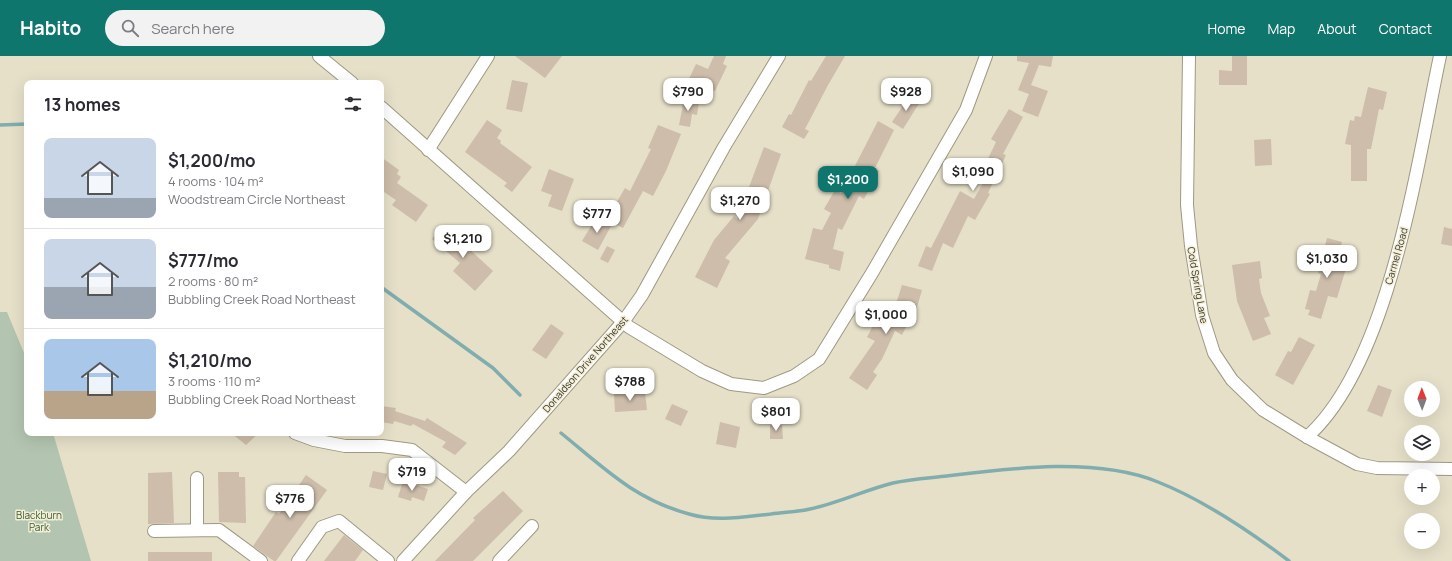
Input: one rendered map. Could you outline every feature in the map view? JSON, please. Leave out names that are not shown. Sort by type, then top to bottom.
[{"type":"street","points":[[318,56],[348,80]]},
{"type":"street","points":[[428,150],[488,56]]},
{"type":"street","name":"Donaldson Drive Northeast","points":[[403,561],[466,492],[509,451],[623,322],[642,295],[724,147],[779,56]]},
{"type":"street","points":[[384,110],[628,327],[702,372],[731,384],[764,388],[794,376],[819,359],[872,273],[966,110],[986,56]]},
{"type":"street","name":"Cold Spring Lane","points":[[1189,56],[1187,205],[1191,246],[1202,314],[1214,353],[1232,380],[1263,410],[1307,437],[1357,464],[1377,468],[1452,469]]},
{"type":"street","name":"Carmel Road","points":[[1307,437],[1323,424],[1351,380],[1377,321],[1403,234],[1440,56]]},
{"type":"street","points":[[304,436],[314,440],[345,446],[382,446],[412,450],[466,492]]},
{"type":"street","points":[[197,478],[197,530]]},
{"type":"street","points":[[298,561],[322,527],[339,521],[388,561]]},
{"type":"street","points":[[500,561],[532,526]]},
{"type":"street","points":[[154,531],[219,530],[261,561]]},
{"type":"green space","name":"Blackburn Park","points":[[0,312],[7,312],[24,353],[24,436],[54,436],[91,561],[0,561]]},
{"type":"building","points":[[515,56],[562,56],[545,78]]},
{"type":"building","points":[[714,56],[726,56],[723,64],[727,66],[715,91],[703,86],[702,90],[687,83],[696,64],[708,69]]},
{"type":"building","points":[[826,56],[845,56],[805,129],[809,131],[804,139],[782,127],[789,114],[791,115],[809,80],[811,81]]},
{"type":"building","points":[[1017,56],[1053,56],[1051,67],[1039,65],[1031,85],[1048,91],[1038,117],[1022,111],[1029,94],[1018,90],[1029,63],[1017,61]]},
{"type":"building","points":[[1232,56],[1247,56],[1247,85],[1219,85],[1219,70],[1232,71]]},
{"type":"building","points":[[512,80],[528,83],[522,112],[506,109]]},
{"type":"building","points":[[1368,87],[1387,92],[1383,110],[1379,109],[1371,149],[1367,149],[1367,181],[1351,181],[1351,145],[1345,144],[1350,120],[1354,121],[1355,116],[1361,117]]},
{"type":"building","points":[[910,95],[920,102],[903,129],[892,122]]},
{"type":"building","points":[[684,99],[699,102],[697,115],[692,114],[690,127],[679,125]]},
{"type":"building","points":[[1009,109],[1023,117],[1003,154],[1006,155],[988,193],[990,194],[975,220],[968,216],[953,248],[943,243],[932,271],[918,266],[926,246],[931,248],[960,191],[974,199],[984,181],[971,175],[978,161],[985,165],[996,142],[991,139]]},
{"type":"building","points":[[487,120],[502,130],[497,138],[501,141],[500,143],[532,167],[512,192],[504,186],[507,183],[465,152]]},
{"type":"building","points":[[878,121],[894,130],[875,168],[879,171],[864,199],[859,196],[842,230],[838,228],[833,249],[844,252],[840,271],[829,268],[829,265],[805,259],[813,228],[822,230],[831,213],[824,209],[835,190],[841,193]]},
{"type":"building","points":[[658,125],[681,134],[666,171],[653,196],[643,191],[623,228],[607,219],[625,188],[630,191],[651,149],[648,148]]},
{"type":"building","points":[[1271,139],[1272,165],[1255,166],[1254,140]]},
{"type":"building","points":[[764,147],[781,154],[758,219],[725,258],[730,261],[717,288],[695,277],[714,240],[734,216],[737,219]]},
{"type":"building","points":[[384,159],[399,170],[397,174],[401,177],[397,183],[428,205],[416,222],[392,205],[396,200],[384,192]]},
{"type":"building","points":[[549,169],[574,179],[562,211],[548,206],[552,195],[541,191]]},
{"type":"building","points":[[596,218],[611,226],[598,250],[582,241]]},
{"type":"building","points":[[443,225],[493,271],[475,291],[453,271],[460,263],[432,239]]},
{"type":"building","points":[[1444,227],[1452,229],[1452,246],[1441,244]]},
{"type":"building","points":[[1327,238],[1342,242],[1338,260],[1348,262],[1337,298],[1328,296],[1321,319],[1308,315],[1310,310],[1305,309],[1310,290],[1316,291],[1321,274],[1318,273]]},
{"type":"building","points":[[607,246],[615,250],[608,263],[600,259]]},
{"type":"building","points":[[1260,261],[1262,278],[1259,279],[1261,293],[1270,316],[1264,318],[1271,334],[1253,341],[1237,301],[1232,265]]},
{"type":"building","points":[[902,285],[922,290],[915,314],[913,313],[902,335],[895,331],[882,359],[873,372],[877,375],[867,390],[849,378],[875,341],[867,337],[881,311],[892,317]]},
{"type":"building","points":[[551,324],[564,333],[546,359],[532,350]]},
{"type":"building","points":[[1299,337],[1315,345],[1293,385],[1275,375],[1288,351],[1291,352]]},
{"type":"building","points":[[1378,385],[1392,390],[1382,417],[1367,411]]},
{"type":"building","points":[[645,392],[647,410],[615,412],[614,394]]},
{"type":"building","points":[[672,404],[688,411],[681,426],[665,419]]},
{"type":"building","points":[[384,406],[396,408],[395,411],[425,421],[427,418],[467,443],[455,455],[442,447],[446,442],[413,424],[411,426],[394,421],[393,424],[384,422]]},
{"type":"building","points":[[720,422],[740,427],[736,448],[716,444]]},
{"type":"building","points":[[770,425],[782,425],[783,439],[770,439]]},
{"type":"building","points":[[235,436],[256,436],[246,445]]},
{"type":"building","points":[[373,471],[387,474],[383,490],[369,487]]},
{"type":"building","points":[[172,472],[174,523],[148,524],[148,473]]},
{"type":"building","points":[[218,472],[239,472],[239,477],[245,477],[246,523],[219,522]]},
{"type":"building","points":[[306,475],[327,490],[276,561],[274,561],[253,546],[276,512],[279,514]]},
{"type":"building","points":[[403,481],[428,489],[424,501],[412,497],[411,501],[398,497]]},
{"type":"building","points":[[503,491],[523,511],[473,561],[435,561],[475,520],[473,518]]},
{"type":"building","points":[[344,535],[363,550],[355,561],[324,561]]},
{"type":"building","points":[[148,552],[212,552],[212,561],[148,561]]},
{"type":"waterway","points":[[0,125],[24,124]]},
{"type":"waterway","points":[[384,289],[493,368],[520,395]]},
{"type":"waterway","points":[[561,433],[620,481],[636,491],[669,508],[709,518],[740,517],[805,510],[883,486],[913,480],[1026,468],[1081,467],[1108,469],[1134,474],[1174,489],[1209,507],[1243,528],[1289,561]]}]
